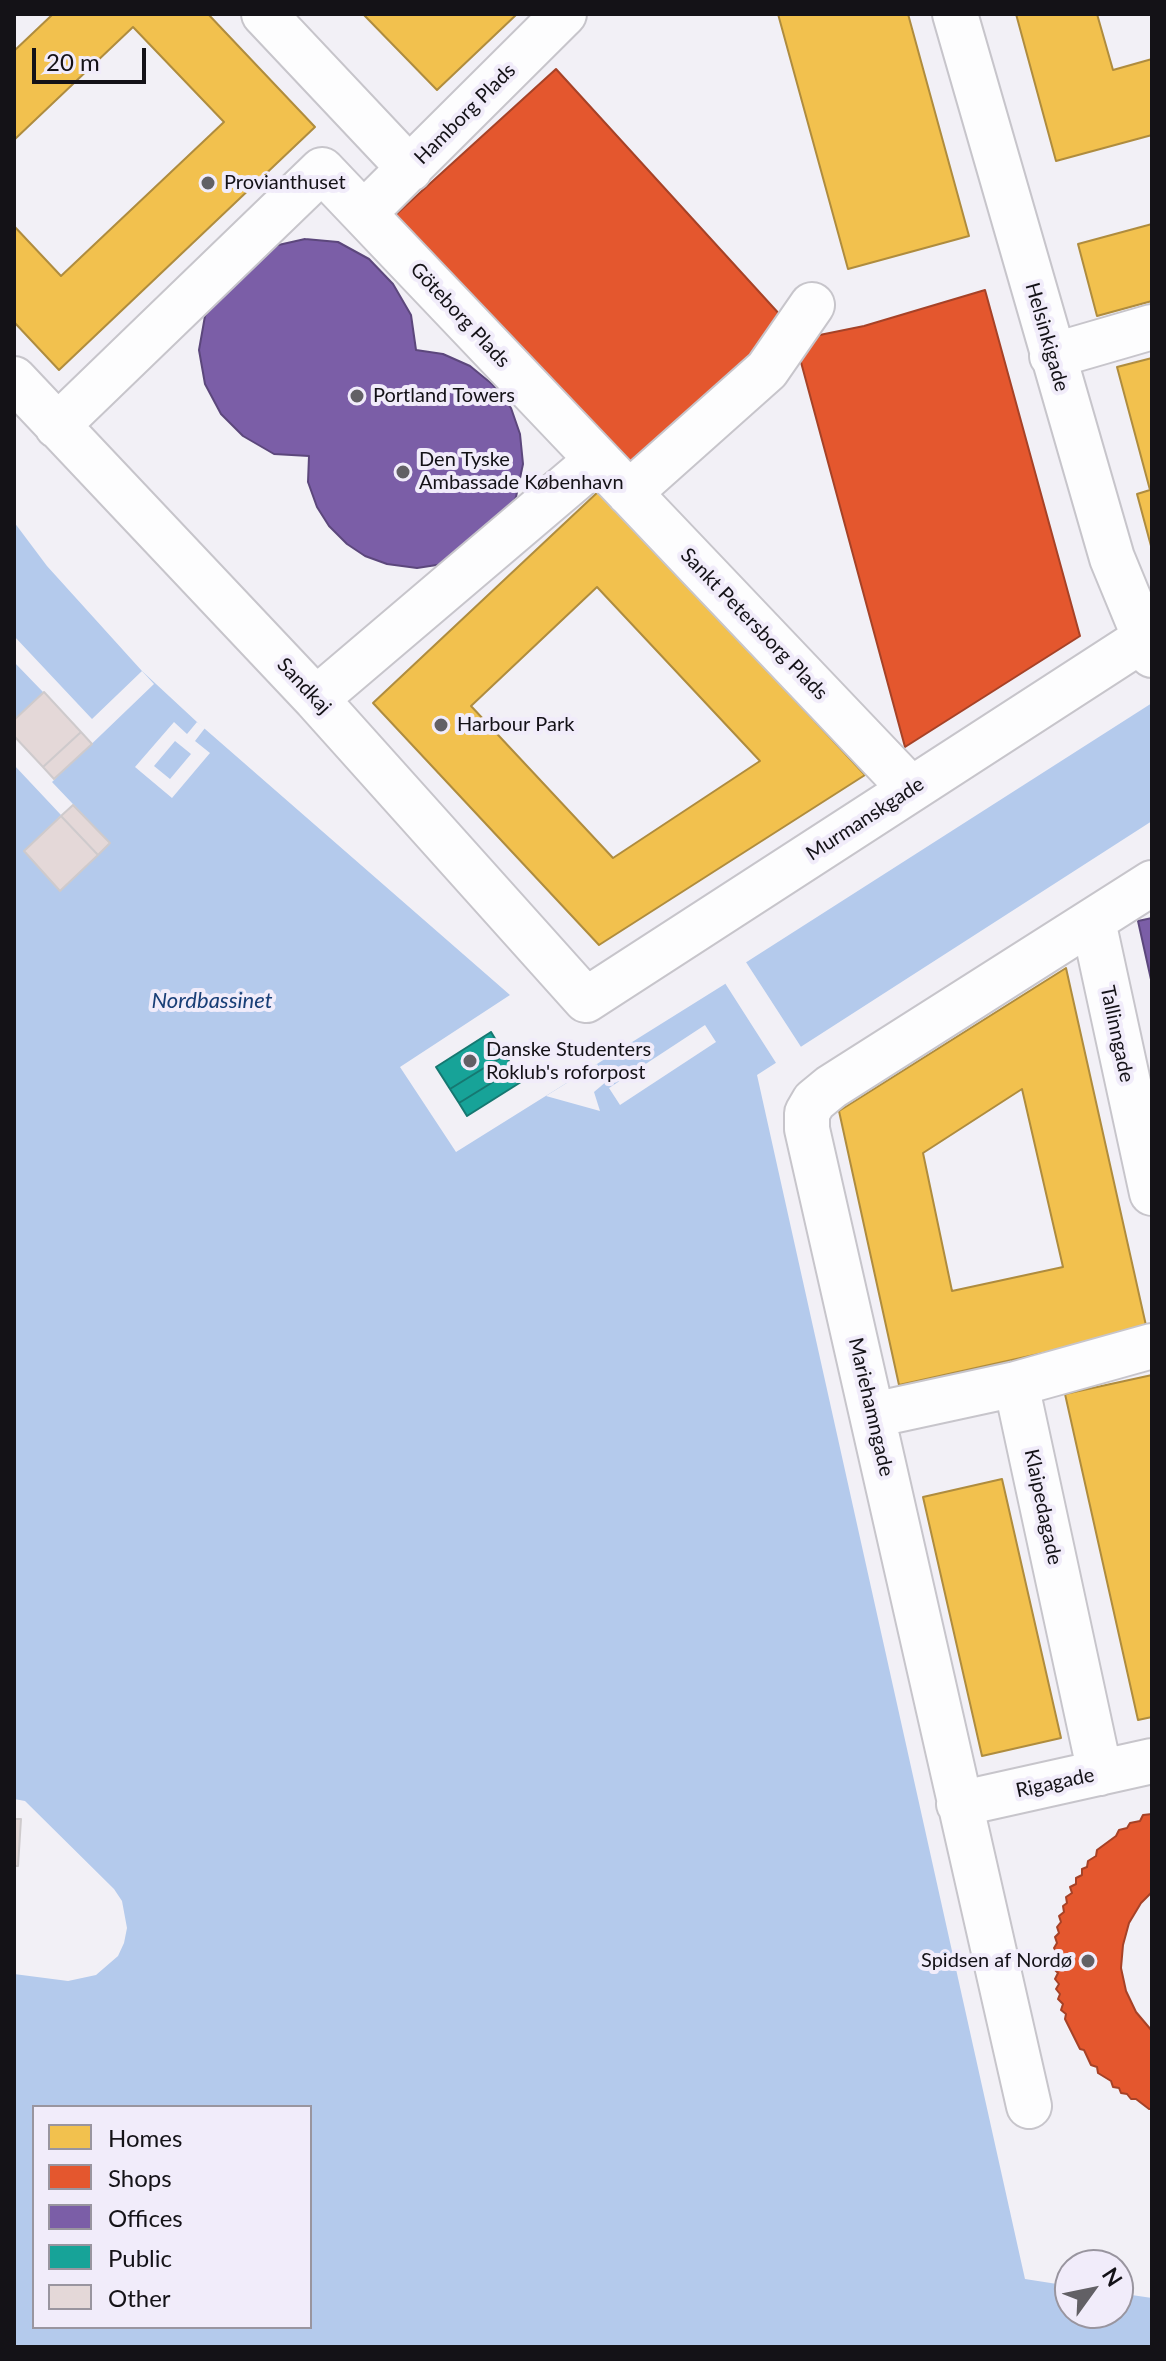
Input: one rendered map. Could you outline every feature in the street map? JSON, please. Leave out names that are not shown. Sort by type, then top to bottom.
[{"type":"street","points":[[264,14],[410,169]]},
{"type":"street","name":"Hamborg Plads","points":[[364,213],[564,14]]},
{"type":"street","name":"Helsinkigade","points":[[955,14],[1052,356],[1139,590],[1148,646]]},
{"type":"street","name":"Göteborg Plads","points":[[57,426],[322,170],[597,460]]},
{"type":"street","points":[[629,493],[767,370],[812,305]]},
{"type":"street","points":[[1052,356],[1152,327]]},
{"type":"street","name":"Sandkaj","points":[[14,379],[316,699],[586,1000]]},
{"type":"street","points":[[316,699],[597,460]]},
{"type":"street","name":"Sankt Petersborg Plads","points":[[597,460],[911,789]]},
{"type":"street","name":"Murmanskgade","points":[[586,1000],[911,789],[1148,646]]},
{"type":"street","name":"Mariehamngade","points":[[1029,2106],[807,1129],[810,1106],[831,1087],[1152,883]]},
{"type":"street","name":"Tallinngade","points":[[1093,921],[1152,1193]]},
{"type":"street","points":[[873,1415],[1016,1384],[1152,1346]]},
{"type":"street","name":"Klaipedagade","points":[[1016,1384],[1100,1773]]},
{"type":"street","name":"Rigagade","points":[[959,1804],[1152,1761]]},
{"type":"water","name":"Nordbassinet","points":[[14,522],[47,566],[142,671],[510,995],[400,1067],[456,1152],[725,984],[745,963],[1152,703],[1152,821],[757,1075],[1025,2279],[1054,2284],[1054,2329],[1134,2329],[1134,2295],[1152,2298],[1152,2347],[14,2347],[14,1974],[68,1981],[96,1975],[118,1956],[124,1943],[127,1928],[122,1901],[114,1889],[25,1801],[14,1799]]},
{"type":"pier","points":[[14,636],[92,719],[142,671],[154,684],[52,782],[110,843],[60,891],[24,851],[61,815],[14,765],[14,720],[43,692],[14,662]]},
{"type":"pier","points":[[174,722],[187,734],[197,722],[205,728],[195,741],[210,753],[172,798],[135,767]],"holes":[[[175,741],[191,754],[170,779],[154,766]]]},
{"type":"pier","points":[[744,959],[803,1050],[778,1066],[723,980]]},
{"type":"pier","points":[[705,1025],[716,1042],[620,1105],[609,1088]]},
{"type":"pier","points":[[597,1064],[607,1081],[594,1092],[600,1111],[546,1096]]},
{"type":"building: Homes","name":"Provianthuset","points":[[53,14],[208,14],[315,127],[59,370],[14,322],[14,226],[61,276],[224,122],[133,27],[14,140],[14,51]]},
{"type":"building: Homes","points":[[363,14],[517,14],[437,90]]},
{"type":"building: Homes","points":[[778,14],[908,14],[969,236],[848,269]]},
{"type":"building: Homes","points":[[1016,14],[1097,14],[1113,70],[1152,59],[1152,135],[1056,161]]},
{"type":"building: Homes","points":[[1152,224],[1152,301],[1097,316],[1078,244]]},
{"type":"building: Homes","points":[[1152,358],[1151,546],[1137,494],[1150,490],[1117,367]]},
{"type":"building: Homes","name":"Harbour Park","points":[[600,490],[865,775],[599,945],[373,703]],"holes":[[[597,587],[760,761],[613,858],[471,706]]]},
{"type":"building: Homes","points":[[1066,968],[1147,1330],[899,1385],[839,1111]],"holes":[[[1022,1089],[1063,1267],[952,1291],[923,1153]]]},
{"type":"building: Homes","points":[[1152,1375],[1152,1717],[1138,1720],[1065,1394]]},
{"type":"building: Homes","points":[[1002,1479],[1061,1738],[982,1756],[923,1497]]},
{"type":"building: Shops","points":[[556,69],[792,328],[626,479],[390,220]]},
{"type":"building: Shops","points":[[985,290],[1080,636],[905,747],[795,340],[864,326]]},
{"type":"building: Shops","name":"Spidsen af Nordø","points":[[1152,1814],[1152,1892],[1129,1923],[1121,1968],[1126,1991],[1136,2012],[1152,2031],[1152,2109],[1149,2109],[1113,2087],[1111,2081],[1098,2073],[1097,2067],[1091,2065],[1084,2050],[1080,2049],[1065,2019],[1066,2014],[1061,2010],[1063,2004],[1058,1999],[1060,1994],[1056,1989],[1059,1984],[1055,1979],[1058,1973],[1054,1969],[1057,1953],[1054,1948],[1057,1943],[1055,1937],[1059,1933],[1057,1927],[1061,1922],[1059,1916],[1064,1912],[1066,1897],[1072,1893],[1070,1887],[1082,1875],[1082,1869],[1119,1830],[1140,1821],[1143,1815]]},
{"type":"building: Offices","name":"Portland Towers","points":[[305,239],[338,242],[369,259],[393,284],[411,315],[416,350],[443,354],[470,366],[492,384],[511,408],[520,434],[523,464],[516,497],[500,528],[443,564],[417,568],[387,564],[365,556],[347,544],[329,526],[317,507],[308,482],[309,456],[274,454],[243,436],[221,414],[205,384],[199,350],[205,316],[220,287],[274,246]]},
{"type":"building: Offices","points":[[1152,918],[1152,984],[1138,921]]},
{"type":"building: Public","name":"Danske Studenters Roklub's roforpost","points":[[491,1032],[505,1055],[450,1089],[436,1067]]},
{"type":"building: Public","points":[[505,1055],[514,1069],[459,1103],[450,1089]]},
{"type":"building: Public","points":[[514,1069],[521,1082],[467,1116],[459,1103]]},
{"type":"building: Other","points":[[44,692],[81,732],[43,767],[14,736],[14,720]]},
{"type":"building: Other","points":[[81,732],[92,744],[54,779],[43,767]]},
{"type":"building: Other","points":[[73,805],[110,843],[98,855],[61,816]]},
{"type":"building: Other","points":[[61,816],[98,855],[60,891],[24,851]]},
{"type":"building: Other","points":[[14,1819],[21,1819],[18,1866],[14,1866]]},
{"type":"place","name":"Provianthuset","points":[[208,183]]},
{"type":"place","name":"Portland Towers","points":[[357,396]]},
{"type":"place","name":"Den Tyske Ambassade København","points":[[403,472]]},
{"type":"place","name":"Harbour Park","points":[[441,725]]},
{"type":"place","name":"Danske Studenters Roklub's roforpost","points":[[470,1061]]},
{"type":"place","name":"Spidsen af Nordø","points":[[1088,1961]]}]
